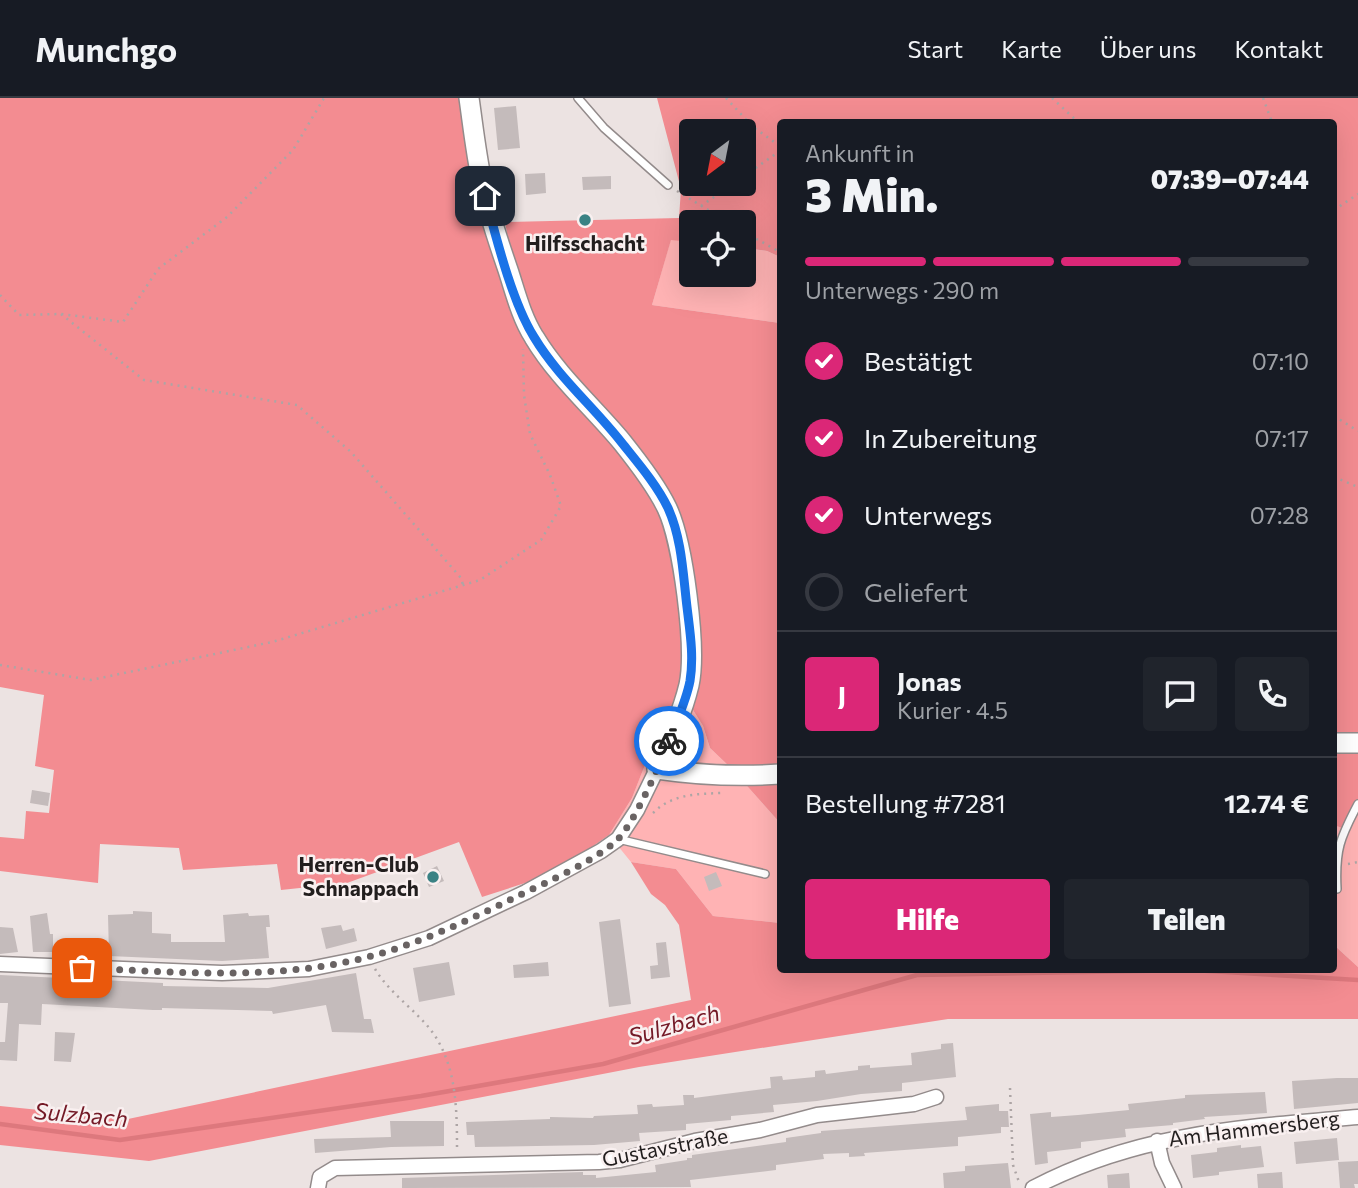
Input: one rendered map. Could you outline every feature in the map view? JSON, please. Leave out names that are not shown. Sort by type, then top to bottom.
[{"type":"street","points":[[0,964],[222,974],[309,969],[369,957],[429,937],[584,862],[618,839],[637,810],[685,699],[692,665],[682,559],[676,531],[667,507],[652,482],[533,337],[521,310],[489,210],[482,183],[469,98]]},
{"type":"street","points":[[1337,743],[1358,743]]},
{"type":"street","points":[[657,769],[747,777],[777,774]]},
{"type":"street","name":"Gustavstraße","points":[[318,1188],[320,1177],[335,1168],[599,1163],[695,1141],[760,1130],[817,1115],[914,1104],[936,1097]]},
{"type":"street","name":"Am Hammersberg","points":[[1033,1188],[1092,1162],[1157,1141],[1234,1129],[1358,1117]]},
{"type":"street","points":[[1157,1141],[1162,1163],[1174,1188]]},
{"type":"lane","points":[[578,98],[604,128],[668,185]]},
{"type":"lane","points":[[1337,852],[1345,828],[1358,804]]},
{"type":"lane","points":[[618,839],[765,874]]},
{"type":"lane","points":[[1337,879],[1338,889]]},
{"type":"path","points":[[0,295],[19,315],[61,314],[122,322],[158,269],[227,217],[293,150],[324,98]]},
{"type":"path","points":[[726,98],[753,127],[777,146]]},
{"type":"path","points":[[1052,98],[1075,119]]},
{"type":"path","points":[[1263,98],[1271,119]]},
{"type":"path","points":[[756,167],[777,150]]},
{"type":"path","points":[[668,185],[708,210]]},
{"type":"path","points":[[1337,208],[1358,194]]},
{"type":"path","points":[[701,206],[716,196]]},
{"type":"path","points":[[756,239],[777,251]]},
{"type":"path","points":[[61,314],[144,380],[298,405],[351,452],[461,578],[463,586]]},
{"type":"path","points":[[0,665],[91,680],[272,642],[480,580],[541,540],[561,506],[550,475],[530,434],[522,354],[524,344],[533,337]]},
{"type":"path","points":[[1337,418],[1358,431]]},
{"type":"path","points":[[1337,478],[1358,487]]},
{"type":"path","points":[[690,733],[693,774]]},
{"type":"path","points":[[650,815],[671,799],[695,794],[732,792]]},
{"type":"path","points":[[369,957],[377,973],[439,1039],[453,1084],[457,1122],[457,1166]]},
{"type":"path","points":[[1010,1088],[1013,1165],[1022,1188]]},
{"type":"shaded area","points":[[0,98],[461,98],[514,313],[645,486],[669,533],[684,643],[682,682],[670,716],[659,729],[632,798],[609,835],[553,874],[482,897],[459,842],[347,883],[281,890],[277,864],[183,870],[179,848],[100,844],[98,883],[0,871],[0,837],[24,839],[26,811],[49,813],[54,770],[35,766],[44,695],[0,687]]},
{"type":"shaded area","points":[[657,98],[1358,98],[1358,804],[1345,829],[1337,826],[1337,119],[777,119],[777,256],[756,250],[756,210],[680,210],[681,196],[756,196],[756,119],[679,119],[679,181]]},
{"type":"shaded area","points":[[679,218],[679,241],[671,240],[652,305],[777,323],[777,820],[710,748],[703,726],[693,710],[690,558],[541,332],[519,278],[505,222]]},
{"type":"shaded area","points":[[671,239],[679,240],[679,287],[756,287],[756,250],[777,256],[777,323],[652,305]]},
{"type":"shaded area","points":[[692,702],[710,748],[777,820],[777,923],[713,916],[676,869],[631,862],[609,835],[632,798],[659,728],[670,716]]},
{"type":"shaded area","points":[[1358,804],[1358,967],[1337,948],[1337,826],[1345,828]]},
{"type":"shaded area","points":[[631,862],[676,869],[713,916],[777,923],[777,973],[1337,973],[1337,948],[1358,967],[1358,1019],[948,1019],[639,1067],[149,1161],[0,1145],[0,1106],[128,1119],[691,1000],[679,925],[665,905],[651,894]]},
{"type":"building","points":[[516,106],[520,148],[498,150],[494,108]]},
{"type":"building","points":[[545,173],[546,193],[526,195],[525,174]]},
{"type":"building","points":[[611,176],[611,189],[583,190],[582,177]]},
{"type":"building","points":[[32,790],[50,793],[48,806],[30,803]]},
{"type":"building","name":"Herren-Club Schnappach","points":[[437,866],[444,881],[429,887],[423,873]]},
{"type":"building","points":[[716,872],[722,886],[709,891],[704,877]]},
{"type":"building","points":[[133,911],[152,912],[152,933],[171,934],[171,942],[225,942],[223,915],[269,915],[270,927],[266,927],[269,958],[222,961],[109,956],[108,915],[133,914]]},
{"type":"building","points":[[47,913],[50,934],[53,934],[53,952],[33,952],[30,916]]},
{"type":"building","points":[[620,919],[631,1004],[609,1007],[599,922]]},
{"type":"building","points":[[341,925],[343,931],[354,928],[357,941],[326,949],[321,928]]},
{"type":"building","points":[[0,927],[13,928],[18,952],[0,954]]},
{"type":"building","points":[[666,942],[670,977],[651,979],[650,966],[658,965],[656,943]]},
{"type":"building","points":[[449,962],[455,995],[419,1002],[413,968]]},
{"type":"building","points":[[548,962],[549,976],[514,978],[513,965]]},
{"type":"building","points":[[356,973],[364,1019],[371,1019],[374,1033],[332,1032],[326,1005],[273,1014],[272,1011],[153,1010],[42,1004],[41,1025],[19,1024],[17,1061],[0,1060],[0,1042],[5,1042],[8,1003],[0,1003],[0,975],[163,983],[163,986],[268,988]]},
{"type":"building","points":[[55,1032],[75,1033],[71,1062],[54,1061]]},
{"type":"building","points":[[953,1043],[956,1077],[902,1083],[902,1091],[773,1105],[774,1112],[731,1116],[731,1120],[686,1124],[686,1130],[639,1133],[640,1141],[594,1145],[475,1147],[474,1135],[467,1135],[466,1122],[638,1114],[637,1105],[684,1105],[683,1095],[694,1095],[694,1098],[771,1088],[770,1077],[782,1076],[783,1080],[815,1077],[815,1071],[825,1070],[826,1074],[858,1070],[858,1066],[870,1065],[870,1068],[912,1065],[911,1053],[941,1049],[941,1044]]},
{"type":"building","points":[[1358,1078],[1358,1103],[1294,1109],[1292,1081]]},
{"type":"building","points":[[1265,1092],[1267,1113],[1204,1117],[1205,1119],[1173,1125],[1125,1129],[1126,1137],[1081,1142],[1081,1148],[1047,1152],[1048,1163],[1035,1165],[1030,1114],[1051,1112],[1051,1117],[1078,1115],[1129,1110],[1128,1104],[1185,1098],[1185,1095]]},
{"type":"building","points":[[999,1104],[999,1111],[1008,1111],[1009,1127],[1001,1127],[1001,1133],[958,1137],[958,1146],[864,1153],[865,1156],[849,1157],[849,1153],[823,1154],[824,1159],[776,1165],[776,1170],[690,1180],[691,1187],[402,1188],[402,1178],[583,1172],[583,1175],[596,1175],[596,1178],[656,1172],[655,1165],[687,1160],[692,1158],[692,1155],[786,1142],[786,1138],[821,1131],[967,1120],[965,1107]]},
{"type":"building","points":[[390,1121],[444,1121],[444,1146],[315,1153],[314,1139],[391,1137]]},
{"type":"building","points":[[1337,1138],[1339,1160],[1296,1164],[1294,1142]]},
{"type":"building","points":[[1241,1145],[1241,1148],[1261,1146],[1264,1167],[1193,1178],[1191,1155],[1217,1152],[1217,1148]]},
{"type":"building","points":[[1358,1161],[1358,1184],[1354,1184],[1355,1188],[1340,1188],[1338,1162]]},
{"type":"building","points":[[1008,1163],[1011,1188],[944,1188],[943,1173],[965,1171],[965,1166]]},
{"type":"building","points":[[1282,1172],[1283,1188],[1258,1188],[1257,1174]]},
{"type":"building","points":[[1129,1173],[1130,1188],[1108,1188],[1107,1175]]},
{"type":"waterway","name":"Sulzbach","points":[[0,1124],[120,1140],[421,1096],[603,1064],[917,975],[1027,973]]},
{"type":"waterway","name":"Sulzbach","points":[[1242,973],[1358,980]]},
{"type":"way so far","points":[[82,968],[222,974],[309,969],[369,957],[429,937],[584,862],[618,839],[637,810],[669,741]]},
{"type":"place","name":"Hilfsschacht","points":[[585,220]]},
{"type":"place","name":"Herren-Club Schnappach","points":[[433,877]]},
{"type":"route","points":[[485,196],[521,310],[533,337],[652,482],[667,507],[676,531],[682,559],[692,665],[685,699],[669,741]]}]
